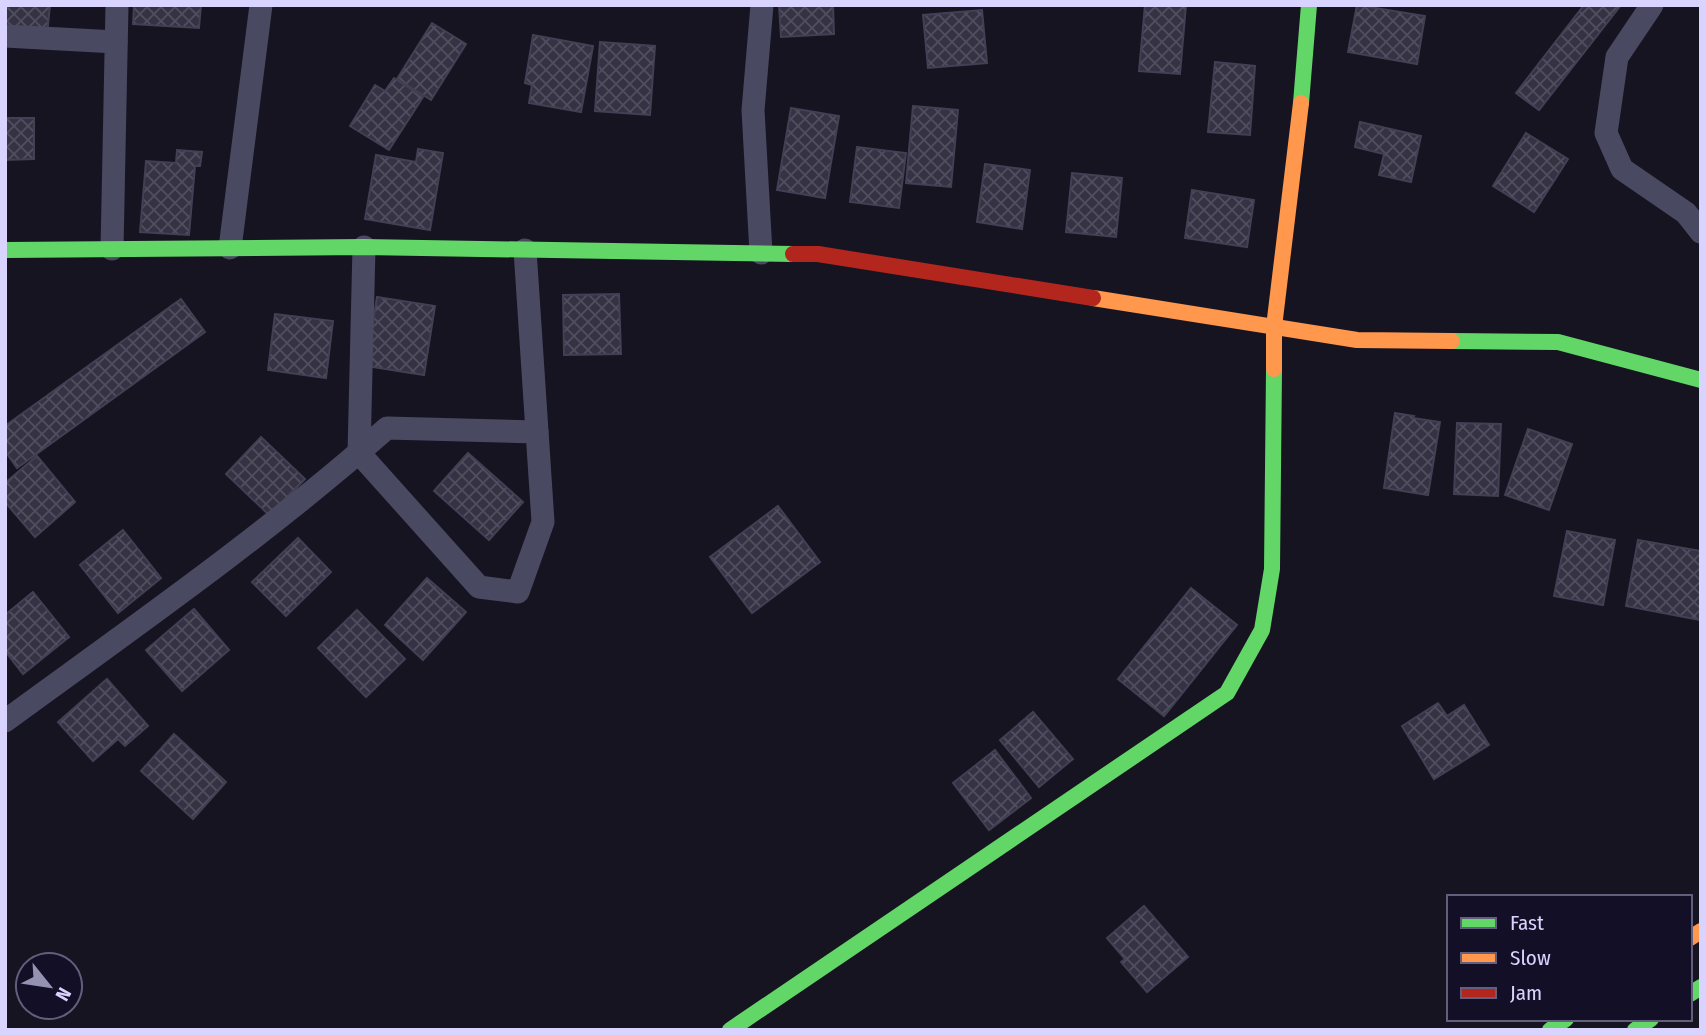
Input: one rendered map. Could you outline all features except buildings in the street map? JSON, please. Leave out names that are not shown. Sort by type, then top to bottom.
[{"type":"main road","points":[[730,1030],[1227,693],[1262,629],[1272,569],[1274,327],[1301,108],[1309,5]]},
{"type":"main road","points":[[5,250],[364,247],[818,254],[1357,340],[1558,342],[1701,380]]},
{"type":"street","points":[[112,249],[117,5]]},
{"type":"street","points":[[230,248],[261,5]]},
{"type":"street","points":[[761,253],[754,110],[762,5]]},
{"type":"street","points":[[1652,5],[1617,57],[1606,133],[1622,170],[1686,213],[1701,232]]},
{"type":"street","points":[[5,36],[116,42]]},
{"type":"street","points":[[364,247],[359,453],[479,587],[518,592],[543,522],[525,250]]},
{"type":"street","points":[[5,721],[215,567],[387,428],[537,432]]},
{"type":"traffic: fast","points":[[1301,103],[1309,5]]},
{"type":"traffic: fast","points":[[5,250],[364,247],[793,254]]},
{"type":"traffic: fast","points":[[1452,341],[1558,342],[1701,380]]},
{"type":"traffic: fast","points":[[730,1030],[1227,693],[1262,630],[1272,569],[1274,369]]},
{"type":"traffic: fast","points":[[1692,993],[1701,987]]},
{"type":"traffic: fast","points":[[1550,1030],[1563,1021]]},
{"type":"traffic: fast","points":[[1635,1030],[1648,1021]]},
{"type":"traffic: slow","points":[[1274,369],[1274,327],[1301,103]]},
{"type":"traffic: slow","points":[[1093,298],[1357,340],[1452,341]]},
{"type":"traffic: slow","points":[[1692,937],[1701,931]]},
{"type":"traffic: jam","points":[[793,254],[818,254],[1093,298]]}]
